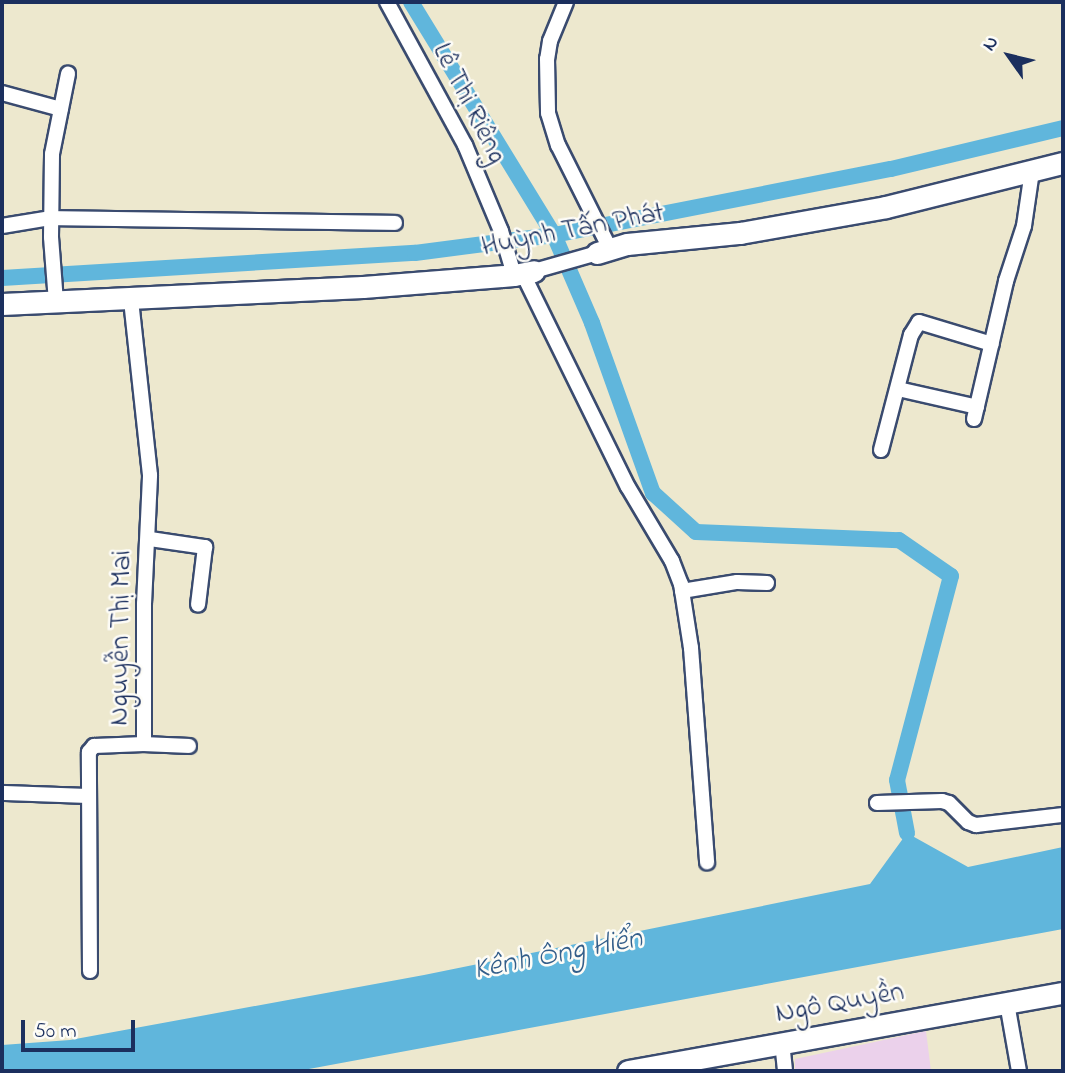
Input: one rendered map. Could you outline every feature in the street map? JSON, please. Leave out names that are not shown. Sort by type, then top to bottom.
[{"type":"street","name":"Lê Thị Riêng","points":[[387,2],[465,145],[501,231],[628,487],[672,561],[682,591],[691,648],[707,862]]},
{"type":"street","points":[[566,2],[550,41],[548,104],[558,145],[603,245]]},
{"type":"street","points":[[55,292],[51,237],[52,155],[68,74]]},
{"type":"street","points":[[2,93],[61,109]]},
{"type":"street","name":"Huỳnh Tấn Phát","points":[[2,304],[55,292],[131,299],[521,271],[603,245],[740,233],[886,207],[1063,163]]},
{"type":"street","points":[[898,389],[976,413],[1006,281],[1024,226],[1032,171]]},
{"type":"street","points":[[2,226],[51,218],[395,223]]},
{"type":"street","name":"Nguyễn Thị Mai","points":[[90,971],[89,752],[94,746],[144,744],[144,604],[150,539],[150,475],[131,299]]},
{"type":"street","points":[[881,450],[911,335],[919,322],[992,344]]},
{"type":"street","points":[[150,539],[205,547],[198,605]]},
{"type":"street","points":[[682,591],[737,582],[767,583]]},
{"type":"street","points":[[144,744],[189,746]]},
{"type":"street","points":[[2,793],[88,796]]},
{"type":"street","points":[[877,803],[921,800],[949,803],[968,822],[976,825],[1063,815]]},
{"type":"street","name":"Ngô Quyền","points":[[628,1071],[1063,993]]},
{"type":"street","points":[[1007,1003],[1018,1071]]},
{"type":"street","points":[[782,1042],[785,1071]]},
{"type":"shaded area","points":[[926,1031],[931,1071],[795,1071],[795,1059]]},
{"type":"water","name":"Kênh Ông Hiển","points":[[907,833],[968,867],[1063,847],[1063,929],[298,1071],[2,1071],[2,1045],[70,1040],[424,975],[870,884]]},
{"type":"waterway","points":[[411,2],[554,235],[592,323],[653,493],[696,532],[899,540],[951,576],[897,780],[907,833]]},
{"type":"waterway","points":[[2,278],[415,253],[554,235],[891,169],[1063,128]]}]
